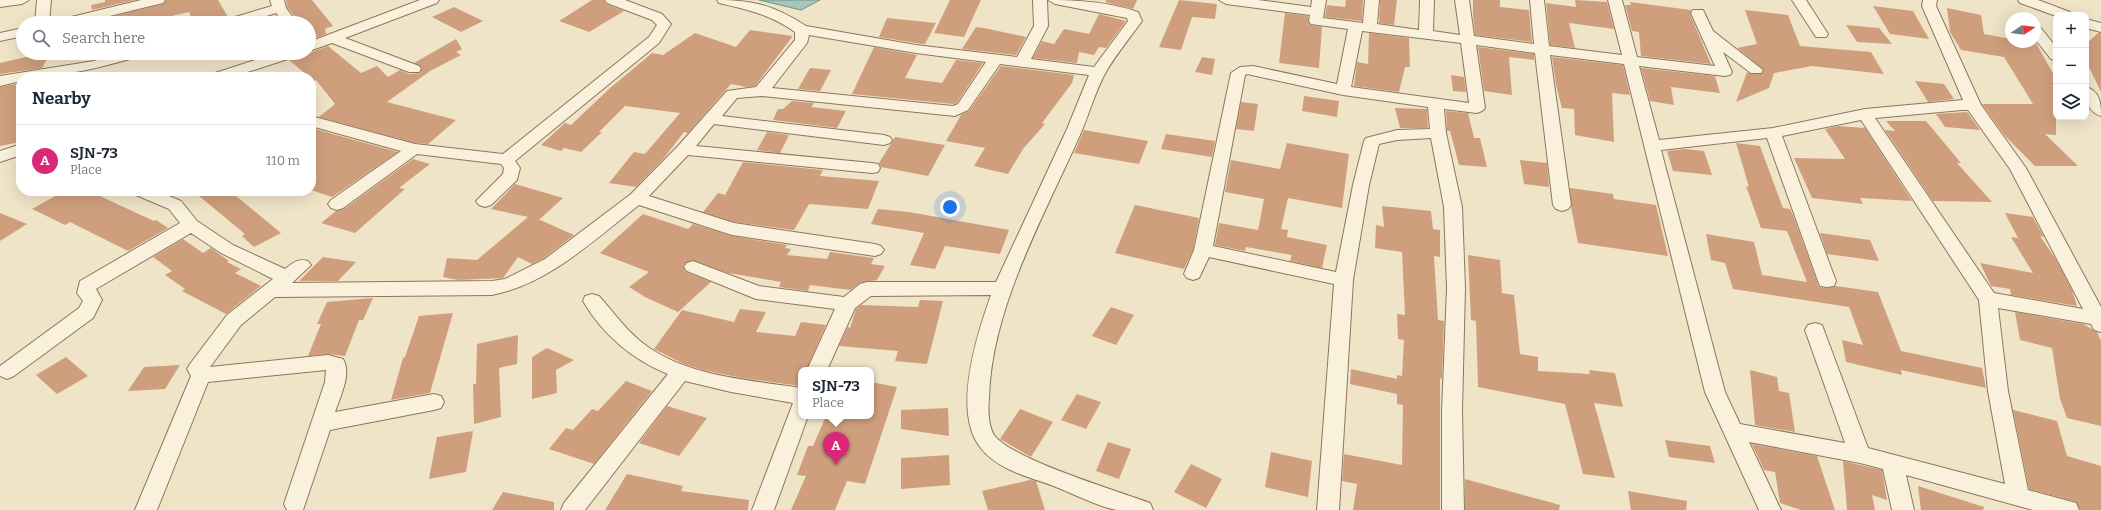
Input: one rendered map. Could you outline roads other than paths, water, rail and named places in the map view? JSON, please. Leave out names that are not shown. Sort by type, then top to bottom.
[{"type":"street","points":[[0,3],[22,0]]},
{"type":"street","points":[[43,16],[44,0]]},
{"type":"street","points":[[93,16],[158,0]]},
{"type":"street","points":[[316,44],[432,0]]},
{"type":"street","points":[[316,122],[414,149],[506,160],[654,40],[663,28],[664,24],[657,17],[612,0]]},
{"type":"street","points":[[724,0],[757,8],[787,20],[802,30],[995,60],[1098,72]]},
{"type":"street","points":[[1022,62],[1041,26],[1040,0]]},
{"type":"street","points":[[1055,0],[1121,11],[1133,15],[1135,22],[1098,72],[1075,129],[1002,288],[993,314],[978,388],[978,416],[987,441],[1015,463],[1142,510]]},
{"type":"street","points":[[1226,0],[1318,6],[1316,21],[1363,28],[1541,48],[1725,72],[1705,32],[1698,13]]},
{"type":"street","points":[[1344,90],[1372,0]]},
{"type":"street","points":[[1426,35],[1427,0]]},
{"type":"street","points":[[1192,274],[1203,250],[1238,73],[1245,70],[1253,70],[1344,90],[1436,104],[1477,108],[1462,0]]},
{"type":"street","points":[[1537,0],[1541,48],[1550,102],[1562,205]]},
{"type":"street","points":[[1615,0],[1715,392],[1770,510]]},
{"type":"street","points":[[1799,0],[1821,34]]},
{"type":"street","points":[[1930,0],[1929,6],[1973,106],[2018,168],[2100,321]]},
{"type":"street","points":[[2024,0],[2057,12]]},
{"type":"street","points":[[2024,0],[2028,12]]},
{"type":"street","points":[[248,16],[278,4],[286,16]]},
{"type":"street","points":[[2089,24],[2101,28]]},
{"type":"street","points":[[761,91],[802,40],[802,30]]},
{"type":"street","points":[[1705,32],[1756,70]]},
{"type":"street","points":[[0,37],[16,34]]},
{"type":"street","points":[[2041,37],[2053,52]]},
{"type":"street","points":[[332,38],[414,69]]},
{"type":"street","points":[[83,72],[95,71],[119,60]]},
{"type":"street","points":[[233,72],[270,60]]},
{"type":"street","points":[[271,290],[492,288],[509,285],[551,263],[637,198],[684,150],[732,94],[761,91],[955,110],[963,107],[995,60]]},
{"type":"street","points":[[0,81],[16,78]]},
{"type":"street","points":[[2089,96],[2101,111]]},
{"type":"street","points":[[1436,104],[1438,133],[1453,207],[1456,288],[1452,410],[1453,510]]},
{"type":"street","points":[[1652,146],[1772,133],[1865,114],[1962,105],[1973,106]]},
{"type":"street","points":[[1865,114],[1988,299],[1998,391],[2018,496]]},
{"type":"street","points":[[709,119],[884,140]]},
{"type":"street","points":[[1328,510],[1344,280],[1361,185],[1372,141],[1397,135],[1438,133]]},
{"type":"street","points":[[1772,133],[1827,281]]},
{"type":"street","points":[[337,204],[414,149]]},
{"type":"street","points":[[684,150],[872,168]]},
{"type":"street","points":[[0,157],[16,152]]},
{"type":"street","points":[[485,201],[511,176],[512,168],[506,160]]},
{"type":"street","points":[[154,196],[175,205],[191,225],[227,249],[287,278]]},
{"type":"street","points":[[637,198],[732,229],[875,250]]},
{"type":"street","points":[[7,371],[86,313],[93,300],[86,293],[87,286],[191,225]]},
{"type":"street","points":[[1203,250],[1344,280]]},
{"type":"street","points":[[146,510],[201,375],[198,369],[234,320],[302,265]]},
{"type":"street","points":[[693,267],[756,292],[847,304]]},
{"type":"street","points":[[818,367],[847,304],[867,289],[1002,288]]},
{"type":"street","points":[[1988,299],[2100,321]]},
{"type":"street","points":[[592,301],[628,342],[661,364],[706,380],[798,395]]},
{"type":"street","points":[[1815,330],[1860,454]]},
{"type":"street","points":[[201,375],[328,362],[336,364],[334,382],[296,504]]},
{"type":"street","points":[[572,510],[681,372]]},
{"type":"street","points":[[322,423],[434,402]]},
{"type":"street","points":[[763,510],[798,415]]},
{"type":"street","points":[[1733,431],[1860,454],[2068,510]]},
{"type":"street","points":[[1892,462],[1903,510]]},
{"type":"water","points":[[759,0],[820,0],[801,10]]},
{"type":"place","name":"SJN-73","points":[[836,465]]}]
